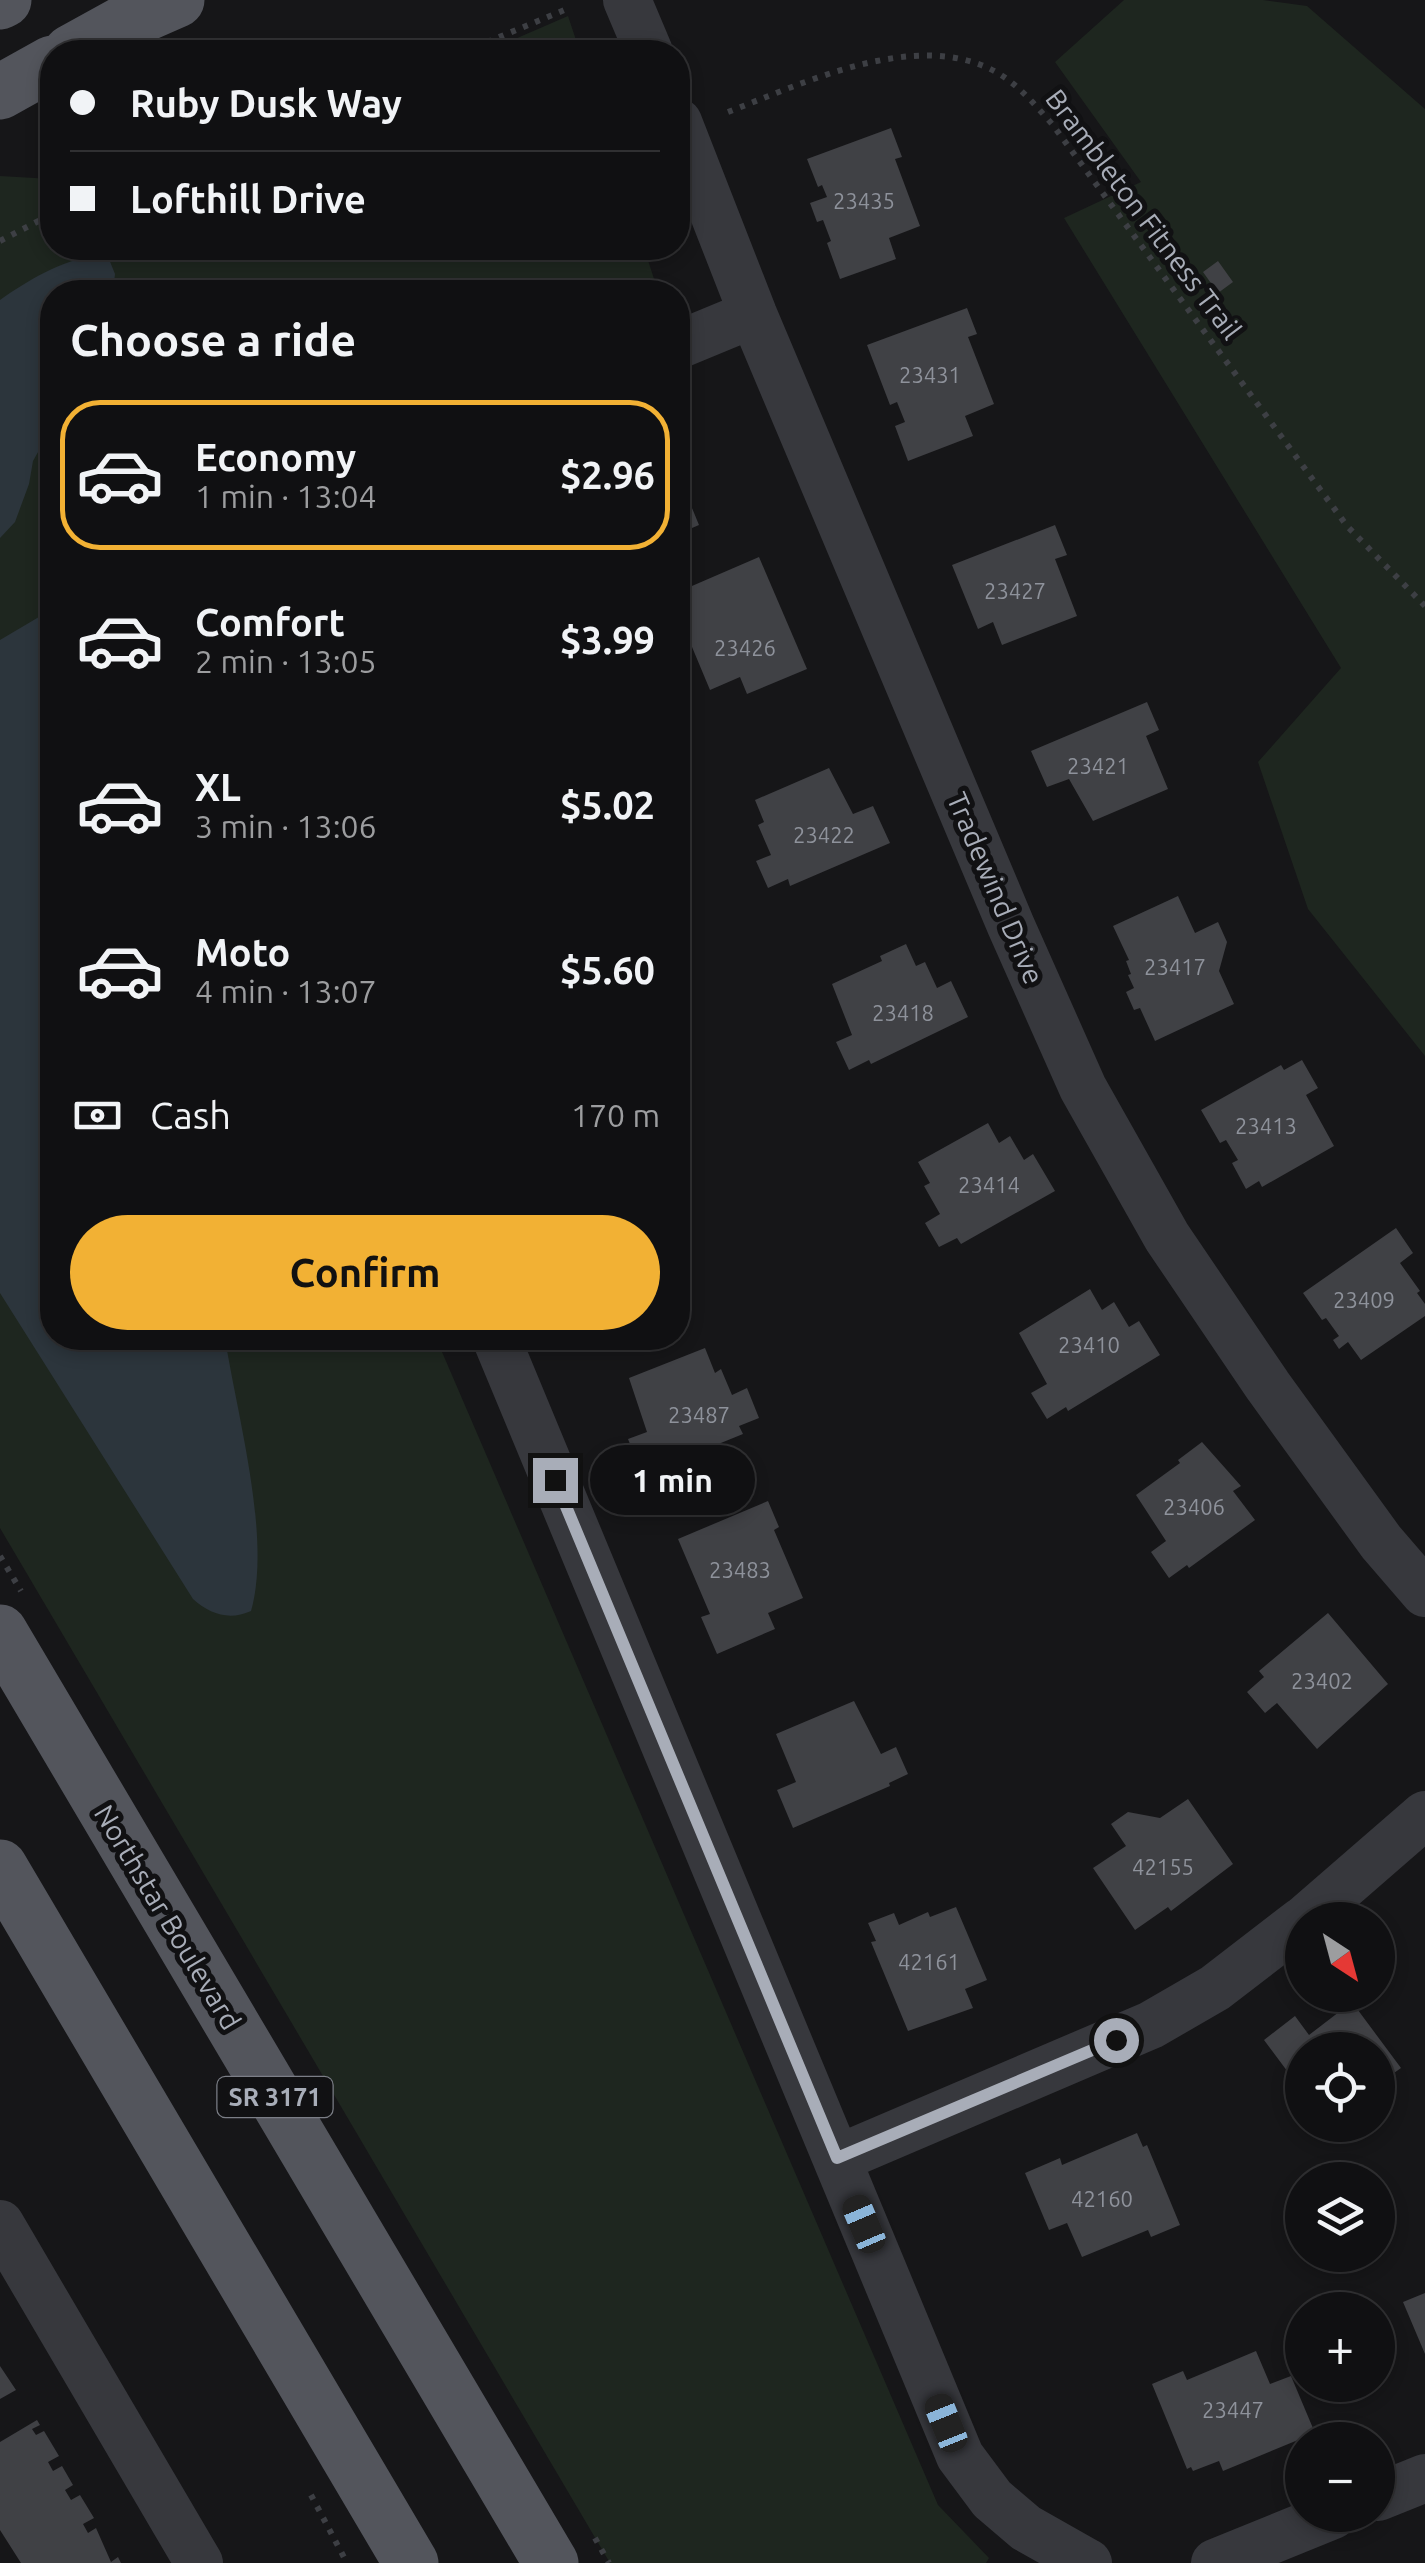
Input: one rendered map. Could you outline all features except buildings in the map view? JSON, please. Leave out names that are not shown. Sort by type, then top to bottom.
[{"type":"main road","points":[[89,40],[128,13],[177,0]]},
{"type":"main road","points":[[0,92],[40,70]]},
{"type":"main road","name":"Northstar Boulevard","points":[[0,1632],[551,2563]]},
{"type":"main road","points":[[0,1867],[410,2563]]},
{"type":"street","points":[[627,0],[643,40]]},
{"type":"street","name":"Tradewind Drive","points":[[690,153],[752,314],[1083,1088],[1187,1266],[1370,1526],[1425,1593]]},
{"type":"street","points":[[690,341],[752,314]]},
{"type":"street","points":[[501,1350],[960,2456],[992,2500],[1026,2528],[1088,2563]]},
{"type":"street","points":[[1325,1902],[1425,1815]]},
{"type":"street","points":[[837,2158],[1151,2025],[1215,1988],[1285,1935]]},
{"type":"street","points":[[0,2224],[200,2563]]},
{"type":"street","points":[[1395,2490],[1425,2478]]},
{"type":"street","points":[[1216,2563],[1292,2532]]},
{"type":"path","points":[[491,40],[567,8]]},
{"type":"path","name":"Brambleton Fitness Trail","points":[[728,112],[815,78],[881,60],[935,56],[972,61],[1010,81],[1052,124],[1347,526],[1425,606]]},
{"type":"path","points":[[0,241],[40,220]]},
{"type":"shaded area","points":[[1124,0],[1263,0],[1307,6],[1425,109],[1425,1056],[1308,909],[1258,762],[1341,668],[1064,218],[1141,182],[1055,62]]},
{"type":"shaded area","points":[[568,16],[576,40],[513,40]]},
{"type":"shaded area","points":[[0,176],[40,178],[40,260],[648,260],[654,280],[40,280],[40,1350],[441,1350],[938,2505],[989,2558],[986,2563],[610,2563],[0,1528]]},
{"type":"shaded area","points":[[109,260],[114,280],[40,280],[40,448],[15,522],[0,538],[0,300],[45,272],[70,262]]},
{"type":"shaded area","points":[[40,616],[40,1350],[227,1350],[255,1513],[256,1581],[251,1611],[243,1614],[220,1614],[193,1599],[0,1293],[0,640]]},
{"type":"route","points":[[555,1480],[837,2158],[1116,2040]]}]
